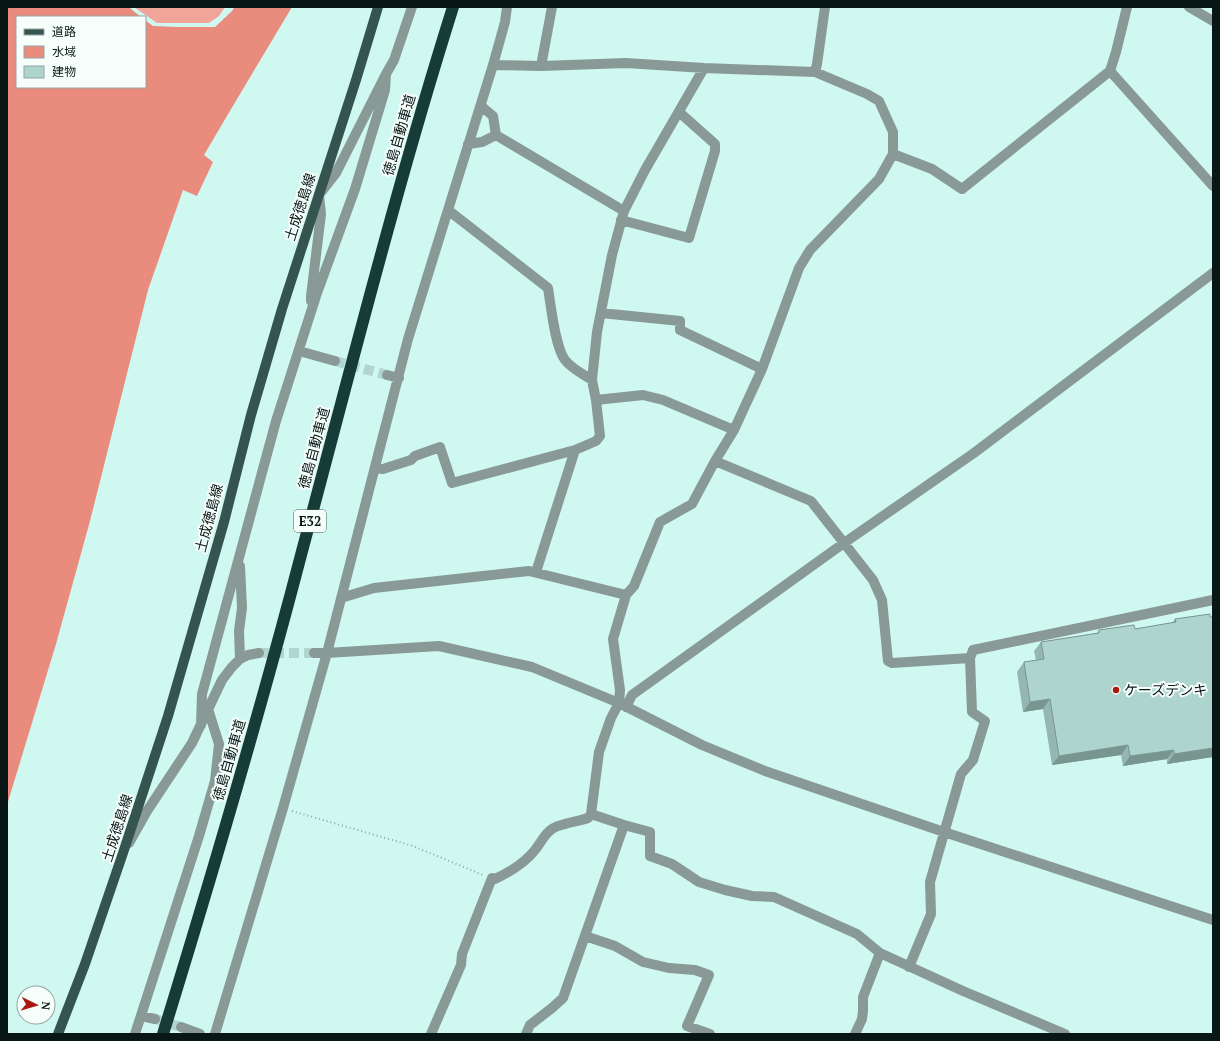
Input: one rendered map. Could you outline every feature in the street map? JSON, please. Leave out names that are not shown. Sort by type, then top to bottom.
[{"type":"highway","name":"徳島自動車道","points":[[162,1034],[197,923],[250,741],[301,558],[388,227],[419,117],[453,7]]},
{"type":"main road","name":"土成徳島線","points":[[58,1034],[85,964],[168,716],[224,522],[251,415],[282,309],[378,7]]},
{"type":"street","points":[[215,1034],[283,808],[327,653],[408,340],[481,106],[505,22],[507,7]]},
{"type":"street","points":[[541,66],[552,7]]},
{"type":"street","points":[[815,72],[825,7]]},
{"type":"street","points":[[892,154],[932,169],[962,189],[1110,71],[1116,52],[1126,7]]},
{"type":"street","points":[[1190,7],[1213,21]]},
{"type":"street","points":[[312,310],[311,296],[321,214],[319,195],[336,173],[394,60],[410,10]]},
{"type":"street","points":[[493,65],[541,66],[626,63],[704,68],[815,72],[880,101],[893,132],[892,154],[879,179],[810,250],[799,268],[762,369],[734,430],[715,461],[692,504],[660,522],[634,586],[626,595],[613,639],[622,705]]},
{"type":"street","points":[[376,468],[383,469],[411,460],[415,456],[440,447],[452,483],[575,450],[596,440],[600,436],[592,380],[597,332],[612,255],[623,215],[645,170],[704,68]]},
{"type":"street","points":[[1110,71],[1213,186]]},
{"type":"street","points":[[200,725],[202,694],[276,421],[312,310],[355,189],[385,90],[386,74]]},
{"type":"street","points":[[481,106],[493,116],[496,135],[623,215],[689,238],[715,151],[715,144],[679,112]]},
{"type":"street","points":[[468,144],[482,142],[496,135]]},
{"type":"street","points":[[448,210],[548,288],[556,340],[564,360],[573,368],[592,380]]},
{"type":"street","points":[[432,1034],[461,965],[462,954],[492,878],[495,879],[514,870],[527,860],[536,849],[542,838],[553,828],[588,818],[591,814],[599,752],[611,718],[632,695],[844,543],[974,453],[1213,273]]},
{"type":"street","points":[[601,313],[680,321],[680,330],[762,369]]},
{"type":"street","points":[[299,351],[334,361]]},
{"type":"street","points":[[387,375],[398,378]]},
{"type":"street","points":[[596,400],[643,395],[663,400],[734,430]]},
{"type":"street","points":[[536,572],[575,450]]},
{"type":"street","points":[[715,461],[811,501],[873,580],[882,600],[888,661],[892,663],[970,658]]},
{"type":"street","points":[[239,556],[242,608],[239,631],[240,658]]},
{"type":"street","points":[[341,598],[374,588],[529,571],[626,595]]},
{"type":"street","points":[[909,967],[930,914],[930,882],[961,774],[974,760],[985,721],[972,712],[970,658],[973,650],[1213,600]]},
{"type":"street","points":[[314,653],[439,646],[532,667],[622,705],[702,745],[789,780],[1213,920]]},
{"type":"street","points":[[123,853],[147,811],[192,743],[222,680],[240,658],[259,653]]},
{"type":"street","points":[[136,1034],[215,781],[219,744],[208,709]]},
{"type":"street","points":[[591,814],[650,832],[650,856],[672,864],[699,882],[725,890],[774,897],[857,934],[880,953],[909,967],[1065,1034]]},
{"type":"street","points":[[526,1034],[530,1025],[563,998],[624,825]]},
{"type":"street","points":[[585,936],[615,946],[643,962],[669,968],[695,970],[709,975],[687,1026],[710,1034]]},
{"type":"street","points":[[855,1034],[862,1019],[863,997],[880,953]]},
{"type":"street","points":[[141,1016],[155,1020]]},
{"type":"street","points":[[181,1027],[200,1034]]},
{"type":"path","points":[[283,808],[413,846],[492,878]]},
{"type":"shaded area","points":[[134,7],[225,7],[219,16],[209,23],[157,23]]},
{"type":"water","points":[[7,7],[130,7],[140,16],[16,16],[16,88],[146,88],[146,21],[153,26],[215,27],[233,10],[234,7],[292,7],[204,155],[213,162],[197,196],[183,190],[148,290],[90,521],[56,644],[7,805]]},
{"type":"building","name":"ケーズデンキ","points":[[1210,614],[1210,617],[1213,617],[1213,748],[1174,754],[1174,750],[1130,756],[1128,745],[1059,756],[1050,699],[1030,702],[1024,662],[1044,659],[1041,642],[1099,633],[1099,630],[1134,625],[1135,629],[1176,622],[1175,619]]},
{"type":"tunnel","points":[[335,361],[387,375]]},
{"type":"tunnel","points":[[259,653],[314,653]]},
{"type":"tunnel","points":[[155,1019],[181,1027]]},
{"type":"place","name":"ケーズデンキ","points":[[1116,690]]}]
